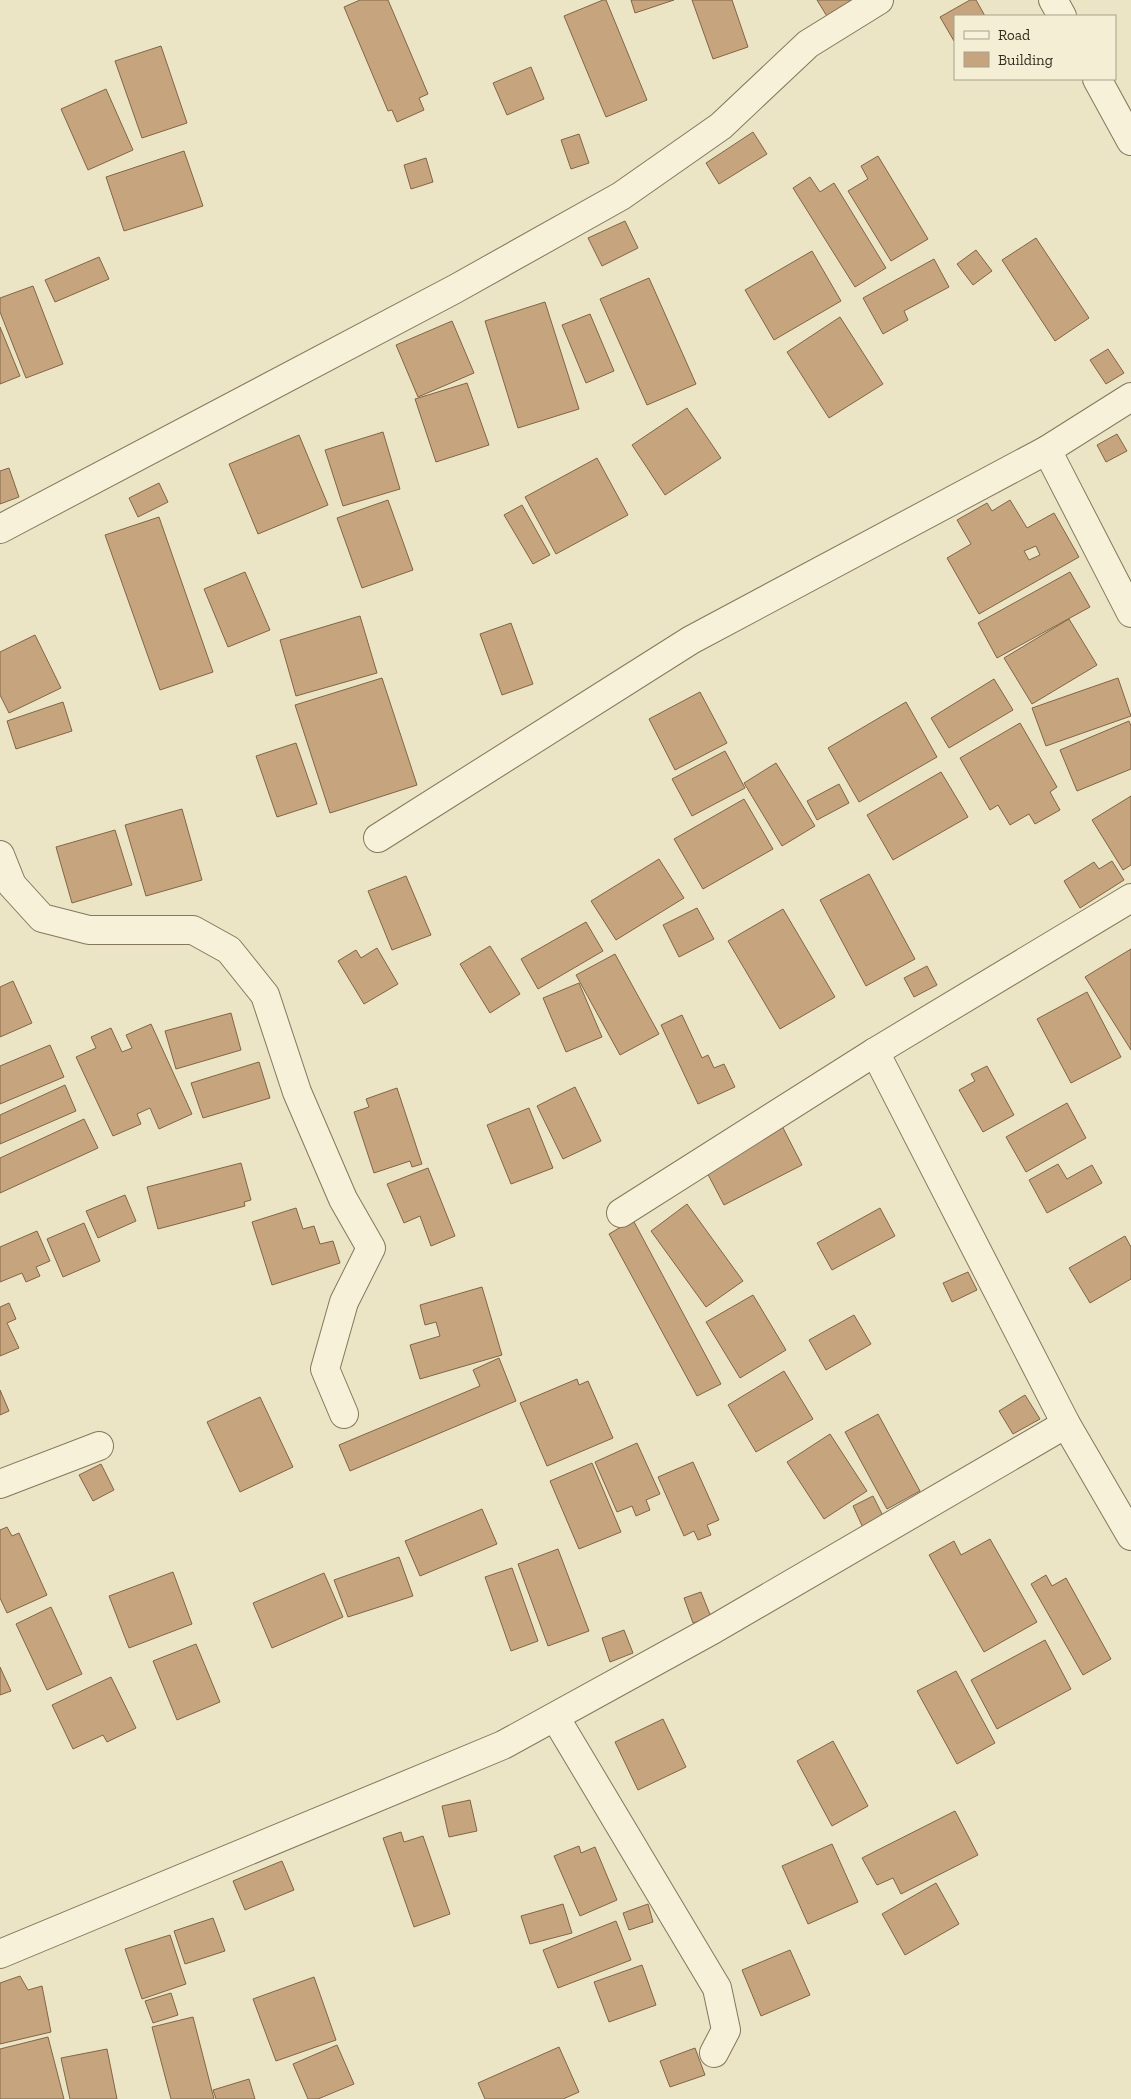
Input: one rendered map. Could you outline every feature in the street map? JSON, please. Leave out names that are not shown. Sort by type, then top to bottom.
[{"type":"street","points":[[0,529],[455,289],[621,196],[721,126],[808,44],[879,0]]},
{"type":"street","points":[[1053,0],[1061,15]]},
{"type":"street","points":[[1098,80],[1131,141]]},
{"type":"street","points":[[378,838],[691,640],[1047,450],[1131,397]]},
{"type":"street","points":[[1047,450],[1131,613]]},
{"type":"street","points":[[0,855],[12,885],[42,918],[89,930],[193,930],[228,950],[265,995],[297,1092],[343,1199],[371,1248],[344,1302],[325,1369],[344,1414]]},
{"type":"street","points":[[621,1213],[876,1052],[1131,898]]},
{"type":"street","points":[[876,1052],[1066,1424],[1131,1536]]},
{"type":"street","points":[[0,1954],[503,1745],[723,1624],[1066,1424]]},
{"type":"street","points":[[0,1484],[99,1446]]},
{"type":"street","points":[[556,1717],[717,1988],[726,2030],[714,2053]]},
{"type":"building","points":[[360,0],[388,0],[428,94],[419,98],[424,110],[397,122],[392,110],[388,111],[344,7]]},
{"type":"building","points":[[606,0],[647,100],[606,117],[564,16]]},
{"type":"building","points":[[631,0],[674,0],[635,13]]},
{"type":"building","points":[[692,0],[732,0],[748,47],[713,59]]},
{"type":"building","points":[[817,0],[857,0],[828,18]]},
{"type":"building","points":[[970,0],[976,0],[984,15],[954,15],[954,41],[940,17]]},
{"type":"building","points":[[161,46],[187,123],[142,138],[115,61]]},
{"type":"building","points":[[531,67],[544,99],[507,115],[493,83]]},
{"type":"building","points":[[106,89],[133,150],[88,170],[61,109]]},
{"type":"building","points":[[753,132],[767,154],[719,184],[706,163]]},
{"type":"building","points":[[579,134],[589,163],[571,169],[561,140]]},
{"type":"building","points":[[184,151],[203,206],[124,231],[106,177]]},
{"type":"building","points":[[878,156],[928,239],[891,261],[848,191],[868,179],[861,166]]},
{"type":"building","points":[[426,158],[433,182],[411,189],[404,165]]},
{"type":"building","points":[[810,177],[820,192],[834,183],[886,268],[855,287],[793,188]]},
{"type":"building","points":[[625,221],[638,248],[602,266],[588,238]]},
{"type":"building","points":[[1036,238],[1089,318],[1055,341],[1002,260]]},
{"type":"building","points":[[976,250],[992,271],[973,285],[957,264]]},
{"type":"building","points":[[812,251],[841,301],[774,340],[745,290]]},
{"type":"building","points":[[99,257],[109,279],[55,302],[45,280]]},
{"type":"building","points":[[934,259],[949,287],[904,311],[908,320],[883,334],[863,298]]},
{"type":"building","points":[[649,278],[696,384],[647,405],[600,299]]},
{"type":"building","points":[[33,286],[63,364],[26,378],[0,312],[0,298]]},
{"type":"building","points":[[545,302],[579,409],[518,428],[485,321]]},
{"type":"building","points":[[590,314],[614,371],[586,383],[562,325]]},
{"type":"building","points":[[840,317],[883,384],[829,418],[787,352]]},
{"type":"building","points":[[452,321],[474,373],[418,397],[396,345]]},
{"type":"building","points":[[0,327],[20,376],[0,384]]},
{"type":"building","points":[[1108,349],[1124,373],[1106,384],[1090,360]]},
{"type":"building","points":[[467,383],[489,445],[436,462],[415,399]]},
{"type":"building","points":[[687,408],[721,458],[665,495],[632,445]]},
{"type":"building","points":[[383,432],[400,489],[343,506],[325,450]]},
{"type":"building","points":[[1117,434],[1127,451],[1106,462],[1097,445]]},
{"type":"building","points":[[299,435],[328,505],[258,534],[229,464]]},
{"type":"building","points":[[597,458],[628,515],[556,554],[525,497]]},
{"type":"building","points":[[9,468],[19,497],[0,504],[0,471]]},
{"type":"building","points":[[159,483],[168,502],[138,517],[129,498]]},
{"type":"building","points":[[388,500],[413,570],[362,588],[337,518]]},
{"type":"building","points":[[1010,500],[1027,528],[1054,513],[1079,557],[979,614],[947,558],[971,544],[957,520],[987,503],[992,511]],"holes":[[[1036,546],[1040,555],[1029,560],[1024,551]]]},
{"type":"building","points":[[522,505],[550,555],[533,564],[504,515]]},
{"type":"building","points":[[159,517],[213,672],[160,690],[105,535]]},
{"type":"building","points":[[245,572],[270,630],[228,647],[204,589]]},
{"type":"building","points":[[1070,572],[1090,607],[997,658],[978,623]]},
{"type":"building","points":[[360,616],[377,673],[296,696],[280,640]]},
{"type":"building","points":[[1069,619],[1097,665],[1032,704],[1004,658]]},
{"type":"building","points":[[511,623],[533,684],[502,695],[480,634]]},
{"type":"building","points":[[35,635],[61,688],[9,713],[0,695],[0,652]]},
{"type":"building","points":[[382,678],[417,785],[330,813],[295,705]]},
{"type":"building","points":[[1118,678],[1131,716],[1046,746],[1032,708]]},
{"type":"building","points":[[994,679],[1013,710],[949,748],[931,718]]},
{"type":"building","points":[[700,692],[727,743],[675,770],[649,719]]},
{"type":"building","points":[[63,702],[72,731],[16,749],[7,721]]},
{"type":"building","points":[[906,702],[937,757],[859,802],[828,748]]},
{"type":"building","points":[[1129,721],[1131,726],[1131,769],[1077,791],[1060,750]]},
{"type":"building","points":[[1020,723],[1057,787],[1050,792],[1060,810],[1035,824],[1029,814],[1010,825],[998,805],[990,810],[960,758]]},
{"type":"building","points":[[296,743],[317,804],[277,817],[256,756]]},
{"type":"building","points":[[725,751],[745,788],[692,816],[672,779]]},
{"type":"building","points":[[776,763],[815,826],[782,846],[744,783]]},
{"type":"building","points":[[941,772],[968,817],[893,860],[867,815]]},
{"type":"building","points":[[839,784],[849,803],[817,820],[807,801]]},
{"type":"building","points":[[1131,796],[1131,865],[1123,870],[1092,820]]},
{"type":"building","points":[[744,799],[773,849],[703,889],[674,839]]},
{"type":"building","points":[[182,809],[202,880],[146,896],[125,825]]},
{"type":"building","points":[[115,830],[132,885],[72,903],[56,847]]},
{"type":"building","points":[[659,859],[684,898],[616,940],[591,901]]},
{"type":"building","points":[[1112,861],[1124,880],[1080,908],[1064,881],[1094,862],[1099,869]]},
{"type":"building","points":[[869,874],[915,959],[866,986],[820,900]]},
{"type":"building","points":[[406,876],[431,935],[392,950],[368,891]]},
{"type":"building","points":[[697,908],[714,939],[679,957],[663,925]]},
{"type":"building","points":[[783,909],[835,997],[780,1029],[728,941]]},
{"type":"building","points":[[586,922],[603,951],[538,989],[521,959]]},
{"type":"building","points":[[490,946],[520,994],[490,1013],[460,964]]},
{"type":"building","points":[[377,948],[398,984],[364,1004],[338,961],[356,950],[361,958]]},
{"type":"building","points":[[1131,949],[1131,1050],[1085,977]]},
{"type":"building","points":[[615,954],[659,1034],[620,1055],[576,975]]},
{"type":"building","points":[[927,966],[937,985],[914,997],[904,978]]},
{"type":"building","points":[[13,981],[32,1023],[0,1037],[0,987]]},
{"type":"building","points":[[579,983],[602,1037],[566,1052],[543,998]]},
{"type":"building","points":[[1087,992],[1121,1057],[1071,1083],[1037,1019]]},
{"type":"building","points":[[231,1013],[241,1050],[176,1069],[165,1031]]},
{"type":"building","points":[[682,1015],[702,1058],[708,1055],[714,1068],[724,1064],[735,1087],[698,1104],[661,1025]]},
{"type":"building","points":[[151,1024],[192,1114],[159,1129],[150,1108],[137,1114],[141,1124],[113,1136],[76,1057],[96,1048],[91,1037],[111,1028],[122,1052],[132,1048],[126,1035]]},
{"type":"building","points":[[50,1045],[64,1077],[0,1104],[0,1066]]},
{"type":"building","points":[[259,1062],[270,1098],[203,1118],[191,1083]]},
{"type":"building","points":[[987,1066],[1014,1115],[983,1132],[959,1090],[975,1081],[971,1074]]},
{"type":"building","points":[[65,1085],[76,1111],[0,1144],[0,1115]]},
{"type":"building","points":[[575,1087],[601,1141],[563,1159],[537,1106]]},
{"type":"building","points":[[397,1088],[422,1164],[412,1167],[410,1161],[374,1173],[354,1112],[369,1107],[366,1099]]},
{"type":"building","points":[[1067,1103],[1086,1138],[1026,1172],[1006,1137]]},
{"type":"building","points":[[529,1108],[553,1168],[511,1184],[487,1125]]},
{"type":"building","points":[[84,1119],[98,1148],[0,1193],[0,1158]]},
{"type":"building","points":[[781,1124],[802,1165],[724,1205],[703,1165]]},
{"type":"building","points":[[241,1163],[251,1200],[244,1202],[245,1206],[158,1229],[147,1187]]},
{"type":"building","points":[[1058,1164],[1067,1179],[1092,1165],[1102,1183],[1047,1213],[1029,1180]]},
{"type":"building","points":[[428,1168],[455,1236],[431,1246],[420,1216],[404,1223],[387,1184]]},
{"type":"building","points":[[125,1195],[136,1221],[98,1238],[86,1211]]},
{"type":"building","points":[[687,1204],[743,1281],[706,1307],[651,1231]]},
{"type":"building","points":[[296,1208],[303,1229],[314,1226],[320,1244],[333,1241],[340,1263],[272,1285],[252,1222]]},
{"type":"building","points":[[880,1208],[895,1236],[832,1270],[817,1243]]},
{"type":"building","points":[[633,1220],[721,1384],[697,1396],[609,1234]]},
{"type":"building","points":[[84,1223],[100,1261],[63,1277],[47,1239]]},
{"type":"building","points":[[37,1231],[50,1261],[36,1267],[40,1276],[26,1282],[22,1273],[0,1282],[0,1247]]},
{"type":"building","points":[[1125,1236],[1131,1247],[1131,1279],[1090,1303],[1069,1268]]},
{"type":"building","points":[[968,1272],[977,1290],[952,1302],[943,1283]]},
{"type":"building","points":[[482,1287],[502,1355],[420,1379],[410,1345],[440,1336],[436,1322],[425,1325],[420,1305]]},
{"type":"building","points":[[753,1295],[786,1350],[740,1378],[706,1322]]},
{"type":"building","points":[[9,1303],[16,1319],[7,1323],[19,1348],[0,1356],[0,1307]]},
{"type":"building","points":[[854,1315],[871,1344],[826,1370],[809,1340]]},
{"type":"building","points":[[499,1358],[516,1401],[350,1471],[339,1445],[480,1386],[473,1370]]},
{"type":"building","points":[[784,1371],[813,1419],[756,1452],[728,1405]]},
{"type":"building","points":[[577,1379],[579,1385],[588,1381],[613,1438],[547,1466],[520,1403]]},
{"type":"building","points":[[0,1390],[9,1411],[0,1415]]},
{"type":"building","points":[[1025,1395],[1040,1419],[1013,1434],[999,1411]]},
{"type":"building","points":[[260,1397],[293,1467],[240,1492],[207,1422]]},
{"type":"building","points":[[878,1414],[920,1491],[887,1509],[845,1432]]},
{"type":"building","points":[[830,1434],[867,1491],[824,1519],[787,1462]]},
{"type":"building","points":[[637,1443],[660,1494],[646,1500],[650,1510],[636,1516],[632,1506],[617,1512],[595,1462]]},
{"type":"building","points":[[693,1462],[719,1520],[707,1525],[711,1535],[698,1540],[694,1531],[684,1536],[658,1477]]},
{"type":"building","points":[[592,1463],[621,1532],[579,1549],[550,1481]]},
{"type":"building","points":[[101,1464],[114,1490],[93,1501],[79,1475]]},
{"type":"building","points":[[873,1496],[885,1520],[864,1530],[853,1506]]},
{"type":"building","points":[[482,1509],[497,1544],[420,1576],[405,1541]]},
{"type":"building","points":[[7,1527],[12,1536],[19,1533],[47,1595],[7,1613],[0,1598],[0,1530]]},
{"type":"building","points":[[990,1539],[1037,1622],[984,1652],[929,1555],[954,1541],[961,1555]]},
{"type":"building","points":[[558,1549],[589,1631],[548,1646],[518,1564]]},
{"type":"building","points":[[399,1557],[413,1596],[348,1617],[334,1580]]},
{"type":"building","points":[[512,1568],[538,1641],[511,1651],[485,1577]]},
{"type":"building","points":[[173,1572],[192,1624],[129,1648],[109,1596]]},
{"type":"building","points":[[324,1573],[343,1617],[272,1648],[253,1603]]},
{"type":"building","points":[[1046,1575],[1052,1586],[1066,1578],[1111,1659],[1083,1675],[1031,1584]]},
{"type":"building","points":[[701,1592],[711,1617],[693,1623],[684,1598]]},
{"type":"building","points":[[51,1607],[82,1674],[47,1690],[16,1624]]},
{"type":"building","points":[[624,1630],[633,1653],[610,1662],[602,1638]]},
{"type":"building","points":[[1045,1640],[1071,1689],[997,1729],[971,1680]]},
{"type":"building","points":[[196,1644],[220,1702],[177,1720],[153,1661]]},
{"type":"building","points":[[0,1667],[11,1691],[0,1695]]},
{"type":"building","points":[[956,1671],[995,1743],[957,1764],[917,1691]]},
{"type":"building","points":[[111,1677],[136,1728],[107,1742],[103,1735],[73,1749],[52,1705]]},
{"type":"building","points":[[663,1719],[686,1767],[638,1790],[615,1742]]},
{"type":"building","points":[[833,1741],[868,1806],[832,1826],[797,1761]]},
{"type":"building","points":[[470,1800],[477,1831],[449,1837],[442,1806]]},
{"type":"building","points":[[955,1811],[978,1855],[901,1894],[893,1878],[877,1885],[862,1858]]},
{"type":"building","points":[[401,1832],[404,1842],[423,1836],[450,1914],[414,1927],[383,1838]]},
{"type":"building","points":[[832,1844],[858,1902],[808,1924],[782,1866]]},
{"type":"building","points":[[579,1846],[581,1853],[595,1847],[617,1900],[580,1916],[554,1856]]},
{"type":"building","points":[[282,1861],[294,1890],[245,1910],[233,1881]]},
{"type":"building","points":[[936,1883],[959,1924],[905,1955],[882,1914]]},
{"type":"building","points":[[563,1904],[572,1933],[530,1944],[521,1916]]},
{"type":"building","points":[[648,1904],[653,1922],[629,1930],[623,1913]]},
{"type":"building","points":[[213,1918],[225,1951],[185,1964],[174,1931]]},
{"type":"building","points":[[616,1921],[631,1960],[558,1988],[543,1950]]},
{"type":"building","points":[[170,1935],[186,1984],[142,1999],[125,1949]]},
{"type":"building","points":[[790,1950],[810,1995],[761,2016],[742,1970]]},
{"type":"building","points":[[642,1965],[656,2005],[609,2022],[594,1982]]},
{"type":"building","points":[[20,1976],[28,1990],[42,1986],[51,2032],[0,2044],[0,1983]]},
{"type":"building","points":[[314,1977],[336,2040],[276,2061],[253,1999]]},
{"type":"building","points":[[171,1993],[178,2015],[153,2023],[145,2001]]},
{"type":"building","points":[[193,2017],[214,2099],[171,2099],[152,2027]]},
{"type":"building","points":[[48,2037],[64,2099],[0,2099],[0,2049]]},
{"type":"building","points":[[337,2045],[354,2084],[318,2099],[308,2099],[293,2064]]},
{"type":"building","points":[[559,2047],[579,2092],[563,2099],[485,2099],[478,2083]]},
{"type":"building","points":[[695,2048],[705,2075],[670,2087],[660,2061]]},
{"type":"building","points":[[107,2049],[117,2099],[70,2099],[61,2058]]},
{"type":"building","points":[[249,2079],[255,2099],[216,2099],[213,2090]]}]
